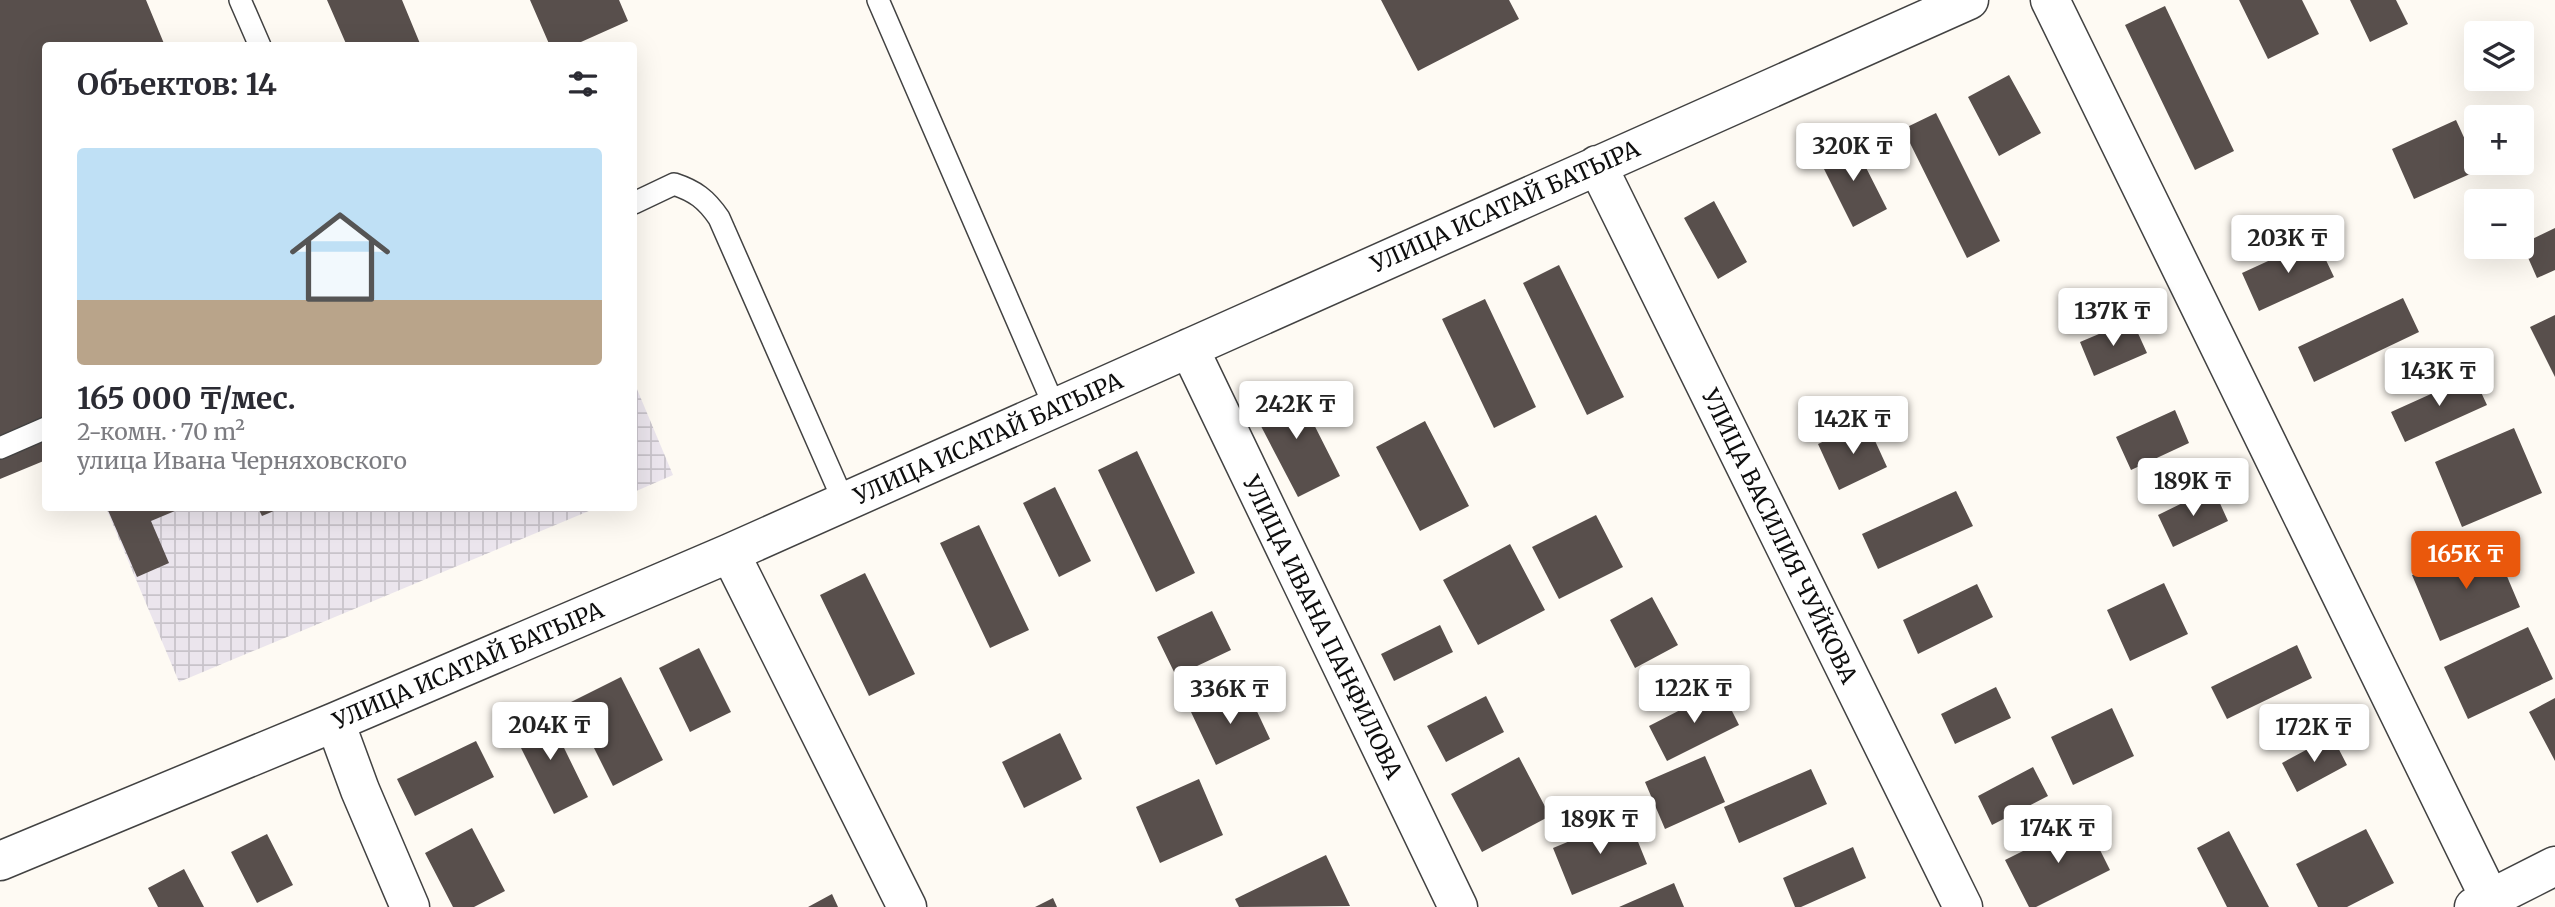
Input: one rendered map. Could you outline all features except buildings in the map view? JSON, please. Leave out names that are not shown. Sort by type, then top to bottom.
[{"type":"street","name":"УЛИЦА ИСАТАЙ БАТЫРА","points":[[0,861],[335,722],[730,553],[1969,0]]},
{"type":"street","points":[[2050,0],[2486,904],[2555,866]]},
{"type":"street","name":"УЛИЦА ВАСИЛИЯ ЧУЙКОВА","points":[[1597,165],[1963,907]]},
{"type":"street","name":"УЛИЦА ИВАНА ПАНФИЛОВА","points":[[1189,348],[1458,907]]},
{"type":"street","points":[[730,553],[907,907]]},
{"type":"street","points":[[335,722],[360,790],[410,907]]},
{"type":"lane","points":[[240,0],[258,42]]},
{"type":"lane","points":[[878,0],[1055,408]]},
{"type":"lane","points":[[637,202],[674,184],[694,190],[719,218],[844,502]]},
{"type":"lane","points":[[0,448],[42,430]]},
{"type":"shaded area","points":[[637,389],[673,475],[637,491]]},
{"type":"shaded area","points":[[107,511],[589,511],[179,682]]}]
